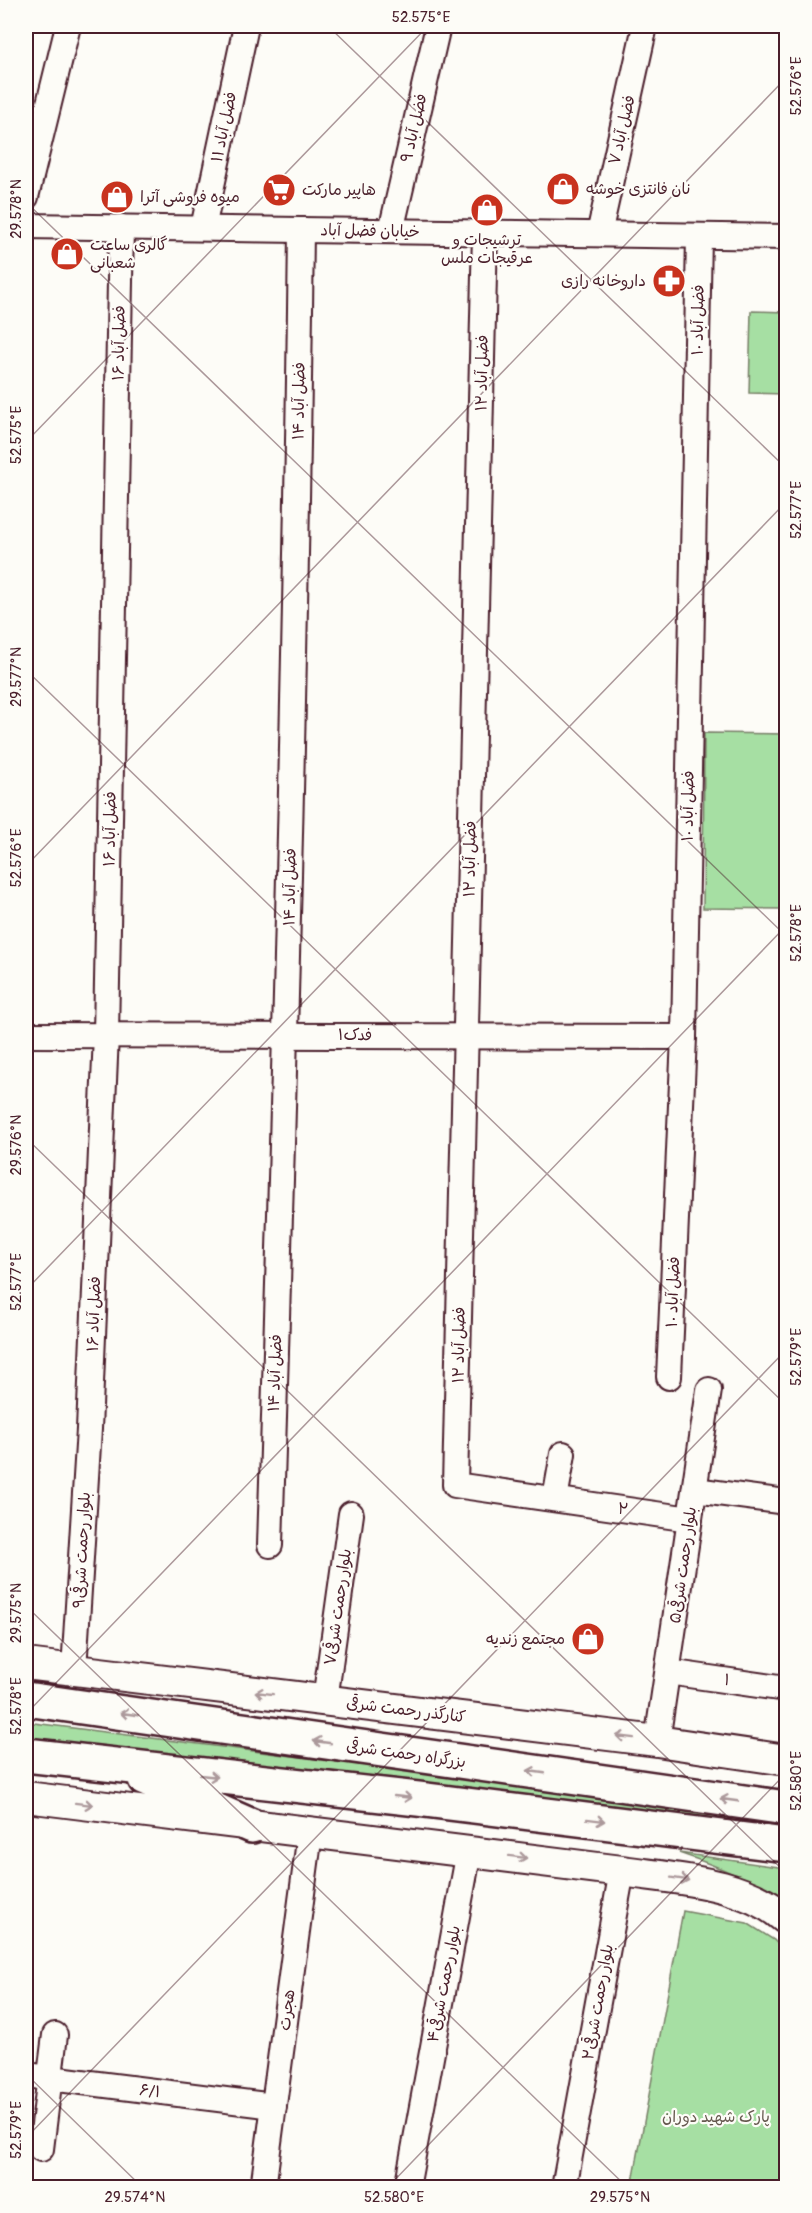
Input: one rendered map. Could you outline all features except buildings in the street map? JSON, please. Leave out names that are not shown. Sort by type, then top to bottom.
[{"type":"highway","name":"بزرگراه رحمت شرقی","points":[[26,1699],[786,1808]]},
{"type":"highway","points":[[26,1755],[418,1799],[786,1845]]},
{"type":"highway","points":[[116,1766],[252,1826]]},
{"type":"main road","name":"کنارگذر رحمت شرقی","points":[[26,1664],[657,1741],[786,1760]]},
{"type":"main road","points":[[26,1797],[622,1870],[713,1884],[763,1903],[786,1919]]},
{"type":"street","points":[[26,197],[68,26]]},
{"type":"street","name":"فضل آباد ۱۱","points":[[203,228],[246,26]]},
{"type":"street","name":"فضل آباد ۹","points":[[391,231],[438,26]]},
{"type":"street","name":"فضل آباد ۷","points":[[599,234],[645,26]]},
{"type":"street","name":"خیابان فضل آباد","points":[[26,226],[786,237]]},
{"type":"street","name":"فضل آباد ۱۶","points":[[89,1430],[106,1035],[121,227]]},
{"type":"street","name":"فضل آباد ۱۴","points":[[270,1545],[286,1034],[298,514],[301,230]]},
{"type":"street","name":"فضل آباد ۱۲","points":[[455,1485],[485,233]]},
{"type":"street","name":"فضل آباد ۱۰","points":[[669,1377],[684,1036],[699,236]]},
{"type":"street","name":"فدک۱","points":[[26,1035],[684,1036]]},
{"type":"street","name":"۵بلوار رحمت شرقی","points":[[657,1741],[709,1390]]},
{"type":"street","name":"بلوار رحمت شرقی۹","points":[[75,1670],[89,1430]]},
{"type":"street","points":[[555,1499],[563,1454]]},
{"type":"street","name":"۲","points":[[455,1485],[690,1519]]},
{"type":"street","points":[[695,1490],[786,1502]]},
{"type":"street","name":"بلوار رحمت شرقی۷","points":[[325,1700],[351,1514]]},
{"type":"street","name":"۱","points":[[668,1672],[786,1689]]},
{"type":"street","name":"هجرت","points":[[263,2187],[310,1833]]},
{"type":"street","name":"بلوار رحمت شرقی۴","points":[[407,2187],[469,1851]]},
{"type":"street","name":"بلوار رحمت شرقی۲","points":[[564,2187],[622,1870]]},
{"type":"street","points":[[41,2149],[55,2035]]},
{"type":"street","name":"۶/۱","points":[[26,2075],[274,2106]]},
{"type":"green space","points":[[751,311],[786,312],[786,394],[749,393]]},
{"type":"green space","points":[[704,733],[786,734],[786,909],[703,908]]},
{"type":"green space","points":[[26,1722],[786,1819],[786,1831],[26,1740]]},
{"type":"green space","points":[[679,1853],[786,1868],[786,1905],[748,1881]]},
{"type":"green space","name":"پارک شهید دوران","points":[[683,1911],[747,1923],[774,1940],[786,1953],[786,2187],[632,2187]]},
{"type":"place","name":"نان فانتزی خوشه","points":[[563,189]]},
{"type":"place","name":"هاپیر مارکت","points":[[279,190]]},
{"type":"place","name":"میوه فروشی آترا","points":[[117,197]]},
{"type":"place","name":"ترشیجات و عرقیجات ملس","points":[[487,210]]},
{"type":"place","name":"گالری ساعت شعبانی","points":[[67,254]]},
{"type":"place","name":"داروخانه رازی","points":[[669,281]]},
{"type":"place","name":"مجتمع زندیه","points":[[588,1639]]}]
